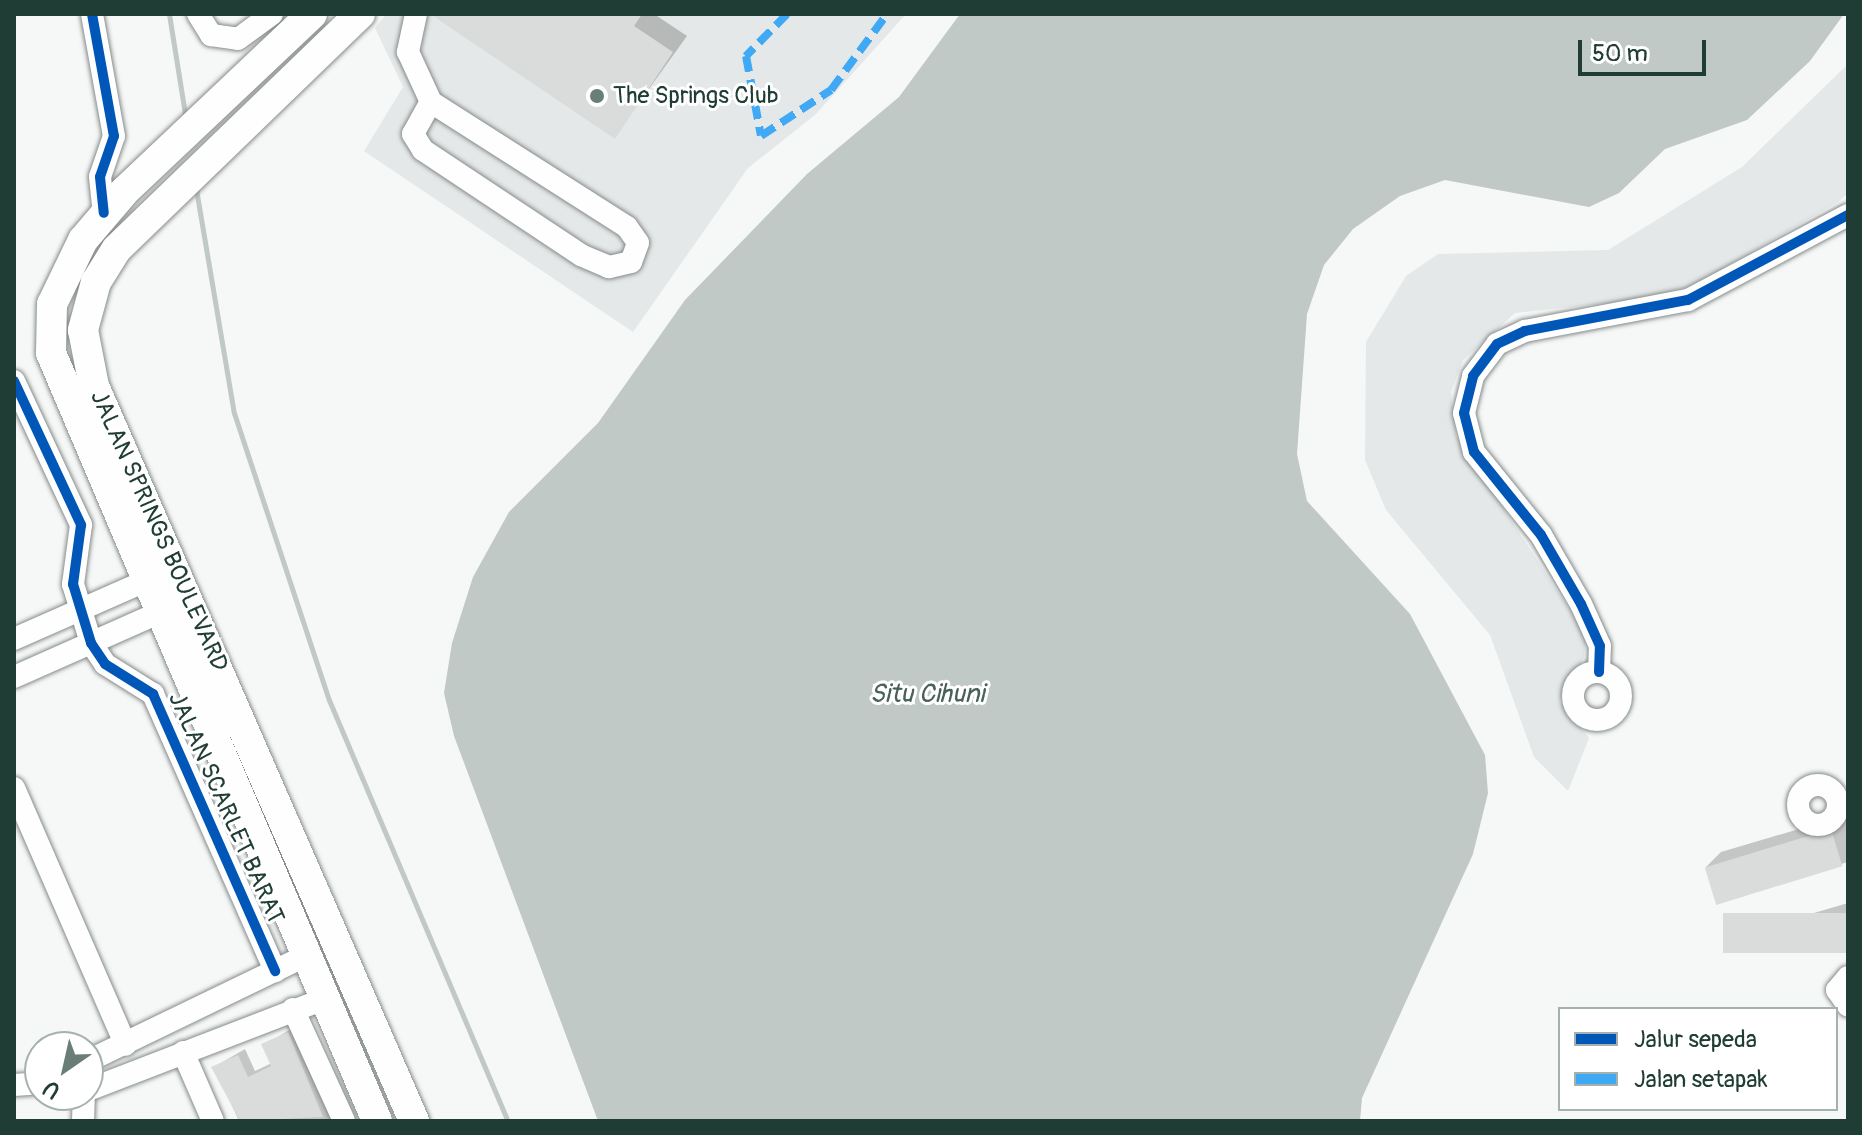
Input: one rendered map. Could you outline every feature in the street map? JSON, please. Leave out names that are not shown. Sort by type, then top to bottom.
[{"type":"main road","name":"JALAN SPRINGS BOULEVARD","points":[[312,14],[114,202],[57,290],[51,353],[156,614],[377,1121]]},
{"type":"main road","name":"JALAN SPRINGS BOULEVARD","points":[[360,14],[227,145],[145,220],[96,282],[85,346],[94,386],[414,1121]]},
{"type":"street","points":[[92,14],[114,136],[100,177],[114,202]]},
{"type":"street","points":[[198,14],[211,35],[224,39],[253,32],[272,14]]},
{"type":"street","points":[[416,14],[408,52],[431,102],[627,227],[638,243],[631,262],[609,267],[581,255],[423,150],[413,134],[431,102]]},
{"type":"street","points":[[1599,672],[1600,646],[1581,604],[1541,535],[1474,452],[1464,413],[1473,376],[1497,344],[1525,331],[1688,300],[1848,215]]},
{"type":"street","points":[[14,381],[81,525],[73,584],[78,610],[91,643]]},
{"type":"street","points":[[14,639],[174,568]]},
{"type":"street","points":[[14,677],[189,599]]},
{"type":"street","name":"JALAN SCARLET BARAT","points":[[91,643],[105,664],[153,694],[275,971]]},
{"type":"street","points":[[14,788],[126,1045]]},
{"type":"street","points":[[104,1054],[305,956]]},
{"type":"street","points":[[1848,977],[1837,990],[1848,1006]]},
{"type":"street","points":[[104,1091],[183,1052],[324,999]]},
{"type":"street","points":[[293,1009],[344,1121]]},
{"type":"street","points":[[183,1052],[213,1121]]},
{"type":"shaded area","points":[[386,14],[906,14],[816,114],[748,168],[633,332],[364,151],[403,87],[375,28]]},
{"type":"shaded area","points":[[1848,64],[1848,193],[1838,202],[1692,286],[1628,301],[1515,313],[1463,360],[1451,392],[1456,436],[1586,635],[1584,657],[1559,701],[1589,738],[1568,791],[1534,757],[1490,635],[1386,510],[1365,460],[1366,342],[1406,276],[1438,254],[1608,250],[1742,167]]},
{"type":"water","name":"Situ Cihuni","points":[[960,14],[1844,14],[1810,61],[1747,120],[1665,149],[1619,193],[1589,207],[1445,180],[1400,196],[1353,229],[1324,265],[1307,314],[1297,454],[1307,501],[1410,614],[1485,755],[1488,793],[1473,854],[1362,1098],[1360,1121],[598,1121],[454,736],[444,693],[452,643],[473,577],[509,512],[598,423],[685,300],[807,174],[899,97]]},
{"type":"building","name":"The Springs Club","points":[[430,14],[642,14],[634,26],[673,52],[615,139]]},
{"type":"building","points":[[1831,829],[1842,866],[1716,905],[1705,868]]},
{"type":"building","points":[[1723,913],[1848,913],[1848,953],[1723,953]]},
{"type":"building","points":[[288,1032],[323,1117],[240,1121],[211,1067],[238,1055],[248,1077],[271,1066],[261,1044]]},
{"type":"waterway","points":[[169,14],[186,120]]},
{"type":"waterway","points":[[196,189],[234,413],[329,700],[508,1121]]},
{"type":"marked path","points":[[787,14],[746,56],[761,136],[831,90],[887,14]]},
{"type":"cycle path","points":[[92,14],[114,136],[100,177],[104,213]]},
{"type":"cycle path","points":[[1599,672],[1600,646],[1581,604],[1541,535],[1474,452],[1464,413],[1473,376],[1497,344],[1525,331],[1688,300],[1848,215]]},
{"type":"cycle path","points":[[14,381],[81,525],[73,584],[91,643],[105,664],[153,694],[275,971]]},
{"type":"place","name":"The Springs Club","points":[[597,96]]}]
